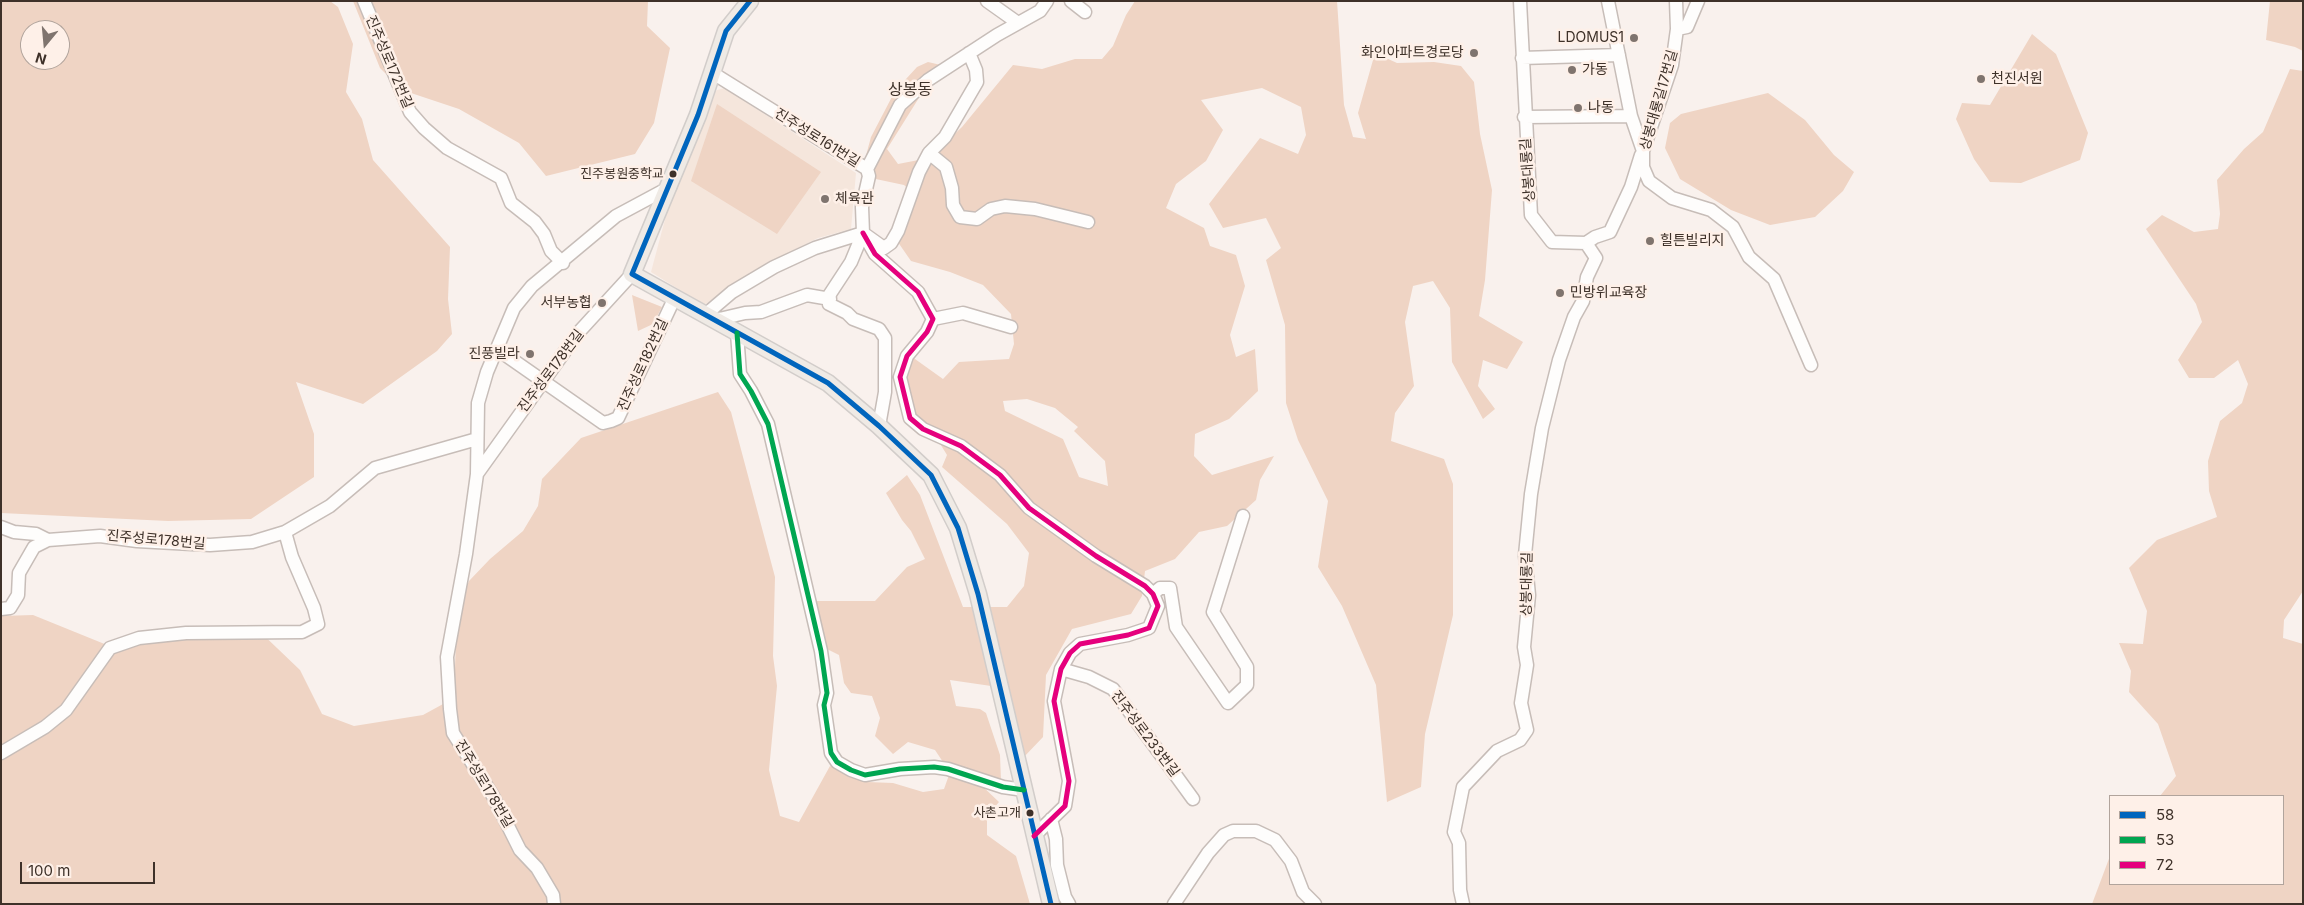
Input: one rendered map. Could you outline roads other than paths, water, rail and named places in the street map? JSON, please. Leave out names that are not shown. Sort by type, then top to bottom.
[{"type":"main road","points":[[750,1],[726,31],[698,116],[670,187],[632,274],[828,384],[879,426],[932,475],[958,528],[978,594],[1050,904]]},
{"type":"street","name":"진주성로172번길","points":[[364,1],[410,112],[424,128],[448,148],[501,178],[511,203],[535,222],[552,251],[563,263]]},
{"type":"street","points":[[867,169],[900,105],[928,80],[1040,11],[1047,1]]},
{"type":"street","points":[[1071,1],[1085,12]]},
{"type":"street","name":"상봉대룡길","points":[[1520,1],[1530,215],[1552,242],[1586,243],[1595,237],[1610,232],[1631,187],[1643,151]]},
{"type":"street","points":[[1608,1],[1631,116],[1643,151]]},
{"type":"street","name":"상봉대룡길17번길","points":[[1676,1],[1677,29],[1672,65],[1643,151],[1643,167],[1649,181],[1672,198],[1711,210],[1733,227],[1749,256],[1774,279],[1810,365]]},
{"type":"street","points":[[1677,29],[1687,27],[1698,1]]},
{"type":"street","points":[[990,2],[1018,23]]},
{"type":"street","points":[[863,233],[884,248],[891,244],[898,231],[919,172],[929,153],[945,138],[977,82],[976,70],[969,53]]},
{"type":"street","points":[[1522,58],[1618,56]]},
{"type":"street","name":"진주성로161번길","points":[[711,72],[867,169],[869,176],[862,207],[863,233]]},
{"type":"street","points":[[1524,117],[1631,116]]},
{"type":"street","points":[[929,153],[946,167],[952,188],[953,205],[960,217],[977,219],[991,209],[1005,206],[1035,210],[1088,222]]},
{"type":"street","points":[[563,263],[616,216],[670,187]]},
{"type":"street","points":[[863,233],[851,262],[830,294],[829,304],[853,319],[879,329],[885,338],[885,392],[879,426]]},
{"type":"street","points":[[710,318],[732,292],[774,267],[815,248],[863,233]]},
{"type":"street","points":[[863,233],[875,254],[918,292],[933,319]]},
{"type":"street","name":"상봉대룡길","points":[[1463,904],[1460,890],[1459,844],[1454,832],[1458,803],[1463,787],[1497,751],[1520,740],[1527,730],[1521,703],[1527,666],[1524,647],[1528,595],[1525,555],[1532,494],[1542,428],[1559,360],[1574,317],[1583,301],[1587,277],[1596,258],[1586,243]]},
{"type":"street","name":"진주성로178번길","points":[[554,904],[553,895],[537,868],[520,850],[493,796],[453,733],[447,657],[466,554],[477,474],[478,403],[487,372],[514,308],[532,286],[563,263]]},
{"type":"street","name":"진주성로178번길","points":[[477,474],[578,333],[632,274]]},
{"type":"street","points":[[710,318],[761,312],[806,295],[830,299]]},
{"type":"street","name":"진주성로182번길","points":[[543,380],[602,423],[618,418],[675,297]]},
{"type":"street","points":[[933,319],[963,313],[1010,327]]},
{"type":"street","points":[[933,319],[927,332],[907,356],[900,378],[910,418],[923,430],[961,446],[1000,475],[1029,508],[1096,556],[1145,586],[1153,594],[1158,606],[1149,628],[1128,635],[1080,644],[1070,653],[1061,669],[1054,701],[1069,781],[1065,806],[1034,836]]},
{"type":"street","points":[[736,333],[740,374],[768,424],[822,650],[827,693],[824,704],[829,749],[837,762],[850,770],[865,775],[900,769],[934,767],[948,769],[1003,787],[1024,790]]},
{"type":"street","points":[[497,349],[543,380]]},
{"type":"street","name":"진주성로178번길","points":[[1,527],[14,532],[36,534],[48,540],[100,536],[137,541],[210,545],[252,542],[286,532],[330,506],[376,468],[477,439]]},
{"type":"street","points":[[1153,594],[1160,588],[1170,588],[1176,627],[1228,703],[1248,685],[1247,667],[1213,612],[1243,516]]},
{"type":"street","points":[[1,752],[45,727],[66,710],[110,648],[139,638],[186,633],[302,632],[318,624],[314,608],[292,557],[286,532]]},
{"type":"street","points":[[1,609],[10,608],[18,595],[19,573],[34,547],[48,540]]},
{"type":"street","name":"진주성로233번길","points":[[1061,669],[1089,677],[1113,688],[1193,799]]},
{"type":"street","points":[[1051,819],[1056,839],[1057,865],[1065,897],[1069,904]]},
{"type":"street","points":[[1174,904],[1208,853],[1224,835],[1233,831],[1256,831],[1275,840],[1291,861],[1303,892],[1315,904]]},
{"type":"place","name":"LDOMUS1","points":[[1634,38]]},
{"type":"place","name":"화인아파트경로당","points":[[1474,53]]},
{"type":"place","name":"가동","points":[[1572,70]]},
{"type":"place","name":"천진서원","points":[[1981,79]]},
{"type":"place","name":"나동","points":[[1578,108]]},
{"type":"place","name":"진주봉원중학교","points":[[673,174]]},
{"type":"place","name":"체육관","points":[[825,199]]},
{"type":"place","name":"힐튼빌리지","points":[[1650,241]]},
{"type":"place","name":"민방위교육장","points":[[1560,293]]},
{"type":"place","name":"서부농협","points":[[602,303]]},
{"type":"place","name":"진풍빌라","points":[[530,354]]},
{"type":"place","name":"사촌고개","points":[[1030,813]]},
{"type":"district","name":"상봉동","points":[[910,90]]}]
